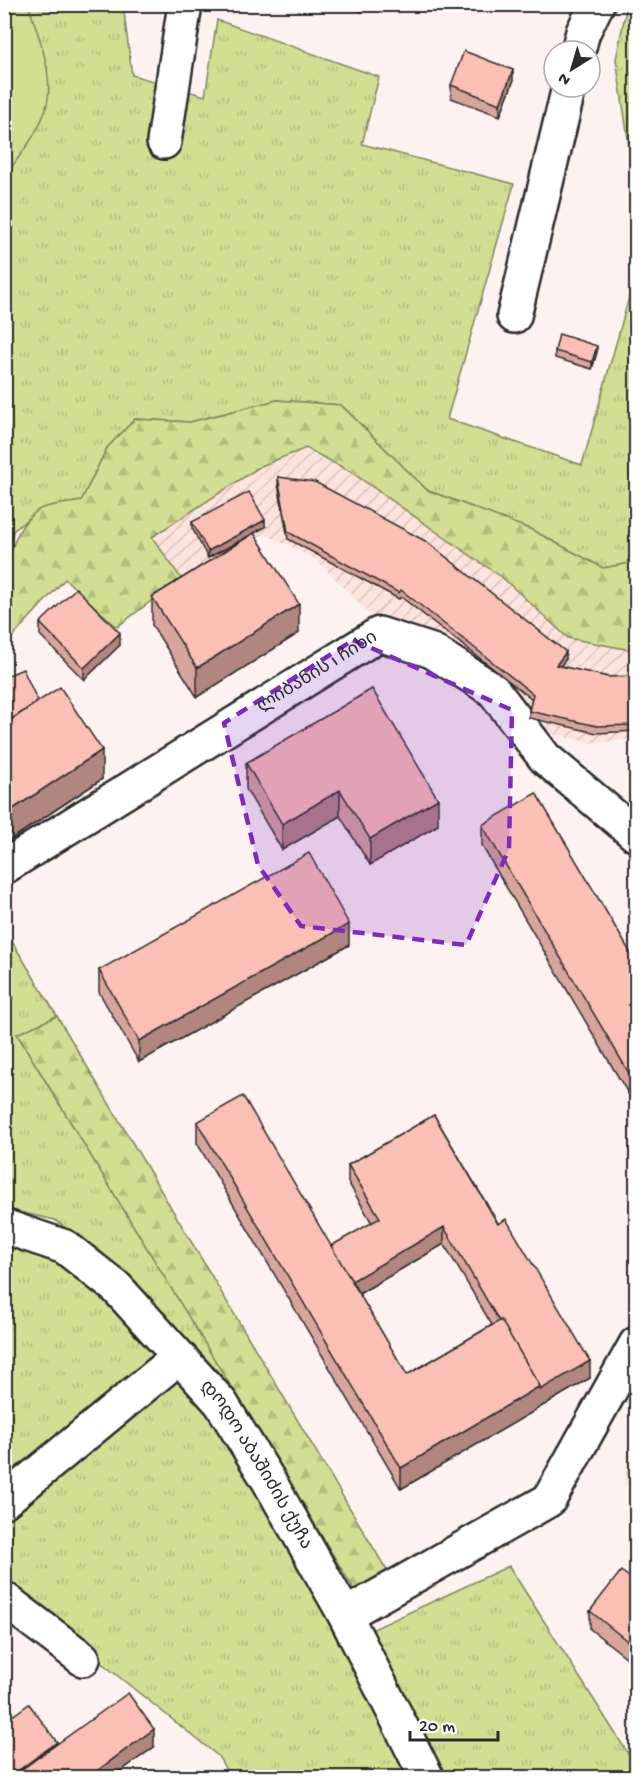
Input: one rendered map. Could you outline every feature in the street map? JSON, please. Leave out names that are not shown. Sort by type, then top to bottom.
[{"type":"street","points":[[164,142],[185,4]]},
{"type":"street","points":[[581,39],[597,4]]},
{"type":"street","points":[[514,316],[566,99]]},
{"type":"street","name":"ლიბანის I ჩიხი","points":[[4,867],[379,634],[432,651],[493,690],[545,758],[636,835]]},
{"type":"street","name":"დოდო აბაშიძის ქუჩა","points":[[4,1230],[9,1228],[65,1247],[117,1288],[221,1403],[269,1481],[345,1615],[428,1778]]},
{"type":"street","points":[[345,1615],[549,1500],[636,1344]]},
{"type":"street","points":[[4,1501],[179,1357]]},
{"type":"street","points":[[4,1599],[83,1659]]},
{"type":"highlighted area","points":[[353,640],[512,710],[509,849],[466,945],[301,926],[258,865],[224,723]]},
{"type":"shaded area","points":[[306,448],[351,472],[504,579],[568,638],[636,651],[636,739],[592,743],[533,730],[385,630],[315,559],[265,534],[226,552],[181,578],[152,537],[261,466]]},
{"type":"shaded area","points":[[636,1405],[636,1485],[624,1486]]},
{"type":"green space","points":[[5,4],[28,5],[44,54],[49,92],[40,124],[5,176]]},
{"type":"green space","points":[[28,5],[123,5],[132,75],[205,96],[217,20],[379,77],[362,144],[514,184],[447,419],[582,465],[629,297],[636,289],[636,562],[603,568],[532,530],[427,490],[341,405],[277,400],[190,422],[135,419],[107,448],[81,501],[40,509],[13,531],[5,566],[5,176],[33,136],[32,16]]},
{"type":"green space","points":[[627,5],[636,5],[636,192],[616,59]]},
{"type":"green space","points":[[277,400],[341,405],[427,490],[532,530],[603,568],[636,562],[636,651],[568,638],[504,579],[351,472],[306,448],[261,466],[152,537],[181,578],[117,627],[65,579],[5,645],[8,570],[11,551],[18,534],[27,520],[40,509],[81,501],[107,448],[135,419],[190,422]]},
{"type":"green space","points":[[4,928],[57,1016],[17,1034],[231,1386],[129,1276],[55,1220],[5,1209]]},
{"type":"green space","points":[[57,1016],[389,1574],[355,1591],[17,1034]]},
{"type":"green space","points":[[19,1246],[51,1256],[97,1291],[159,1356],[228,1436],[411,1777],[230,1777],[218,1756],[5,1586],[4,1250]]},
{"type":"green space","points":[[509,1566],[636,1766],[636,1777],[444,1777],[369,1631]]},
{"type":"building","points":[[464,51],[513,70],[500,104],[451,85]]},
{"type":"building","points":[[559,334],[597,346],[592,362],[555,351]]},
{"type":"building","points":[[278,477],[315,482],[427,542],[566,652],[556,665],[608,677],[636,676],[636,725],[597,726],[529,711],[533,694],[401,590],[399,593],[288,532]]},
{"type":"building","points":[[249,492],[265,520],[208,551],[192,522]]},
{"type":"building","points":[[254,533],[299,604],[197,668],[152,597]]},
{"type":"building","points":[[76,588],[120,633],[84,668],[40,623]]},
{"type":"building","points":[[23,669],[38,702],[4,722],[4,677]]},
{"type":"building","points":[[60,687],[102,750],[7,813],[4,809],[4,724]]},
{"type":"building","points":[[372,689],[438,799],[370,839],[340,790],[282,824],[246,763]]},
{"type":"building","points":[[536,793],[636,962],[636,1085],[482,825]]},
{"type":"building","points":[[309,853],[349,924],[139,1041],[99,970]]},
{"type":"building","points":[[243,1096],[407,1375],[501,1320],[540,1386],[401,1468],[197,1122]]},
{"type":"building","points":[[434,1115],[498,1224],[506,1219],[590,1361],[540,1390],[540,1386],[444,1227],[352,1281],[331,1246],[380,1218],[348,1165]]},
{"type":"building","points":[[621,1571],[636,1582],[636,1648],[590,1611]]},
{"type":"building","points":[[128,1693],[154,1729],[87,1778],[27,1778],[21,1770]]},
{"type":"building","points":[[29,1704],[57,1742],[8,1778],[4,1778],[4,1722]]}]
